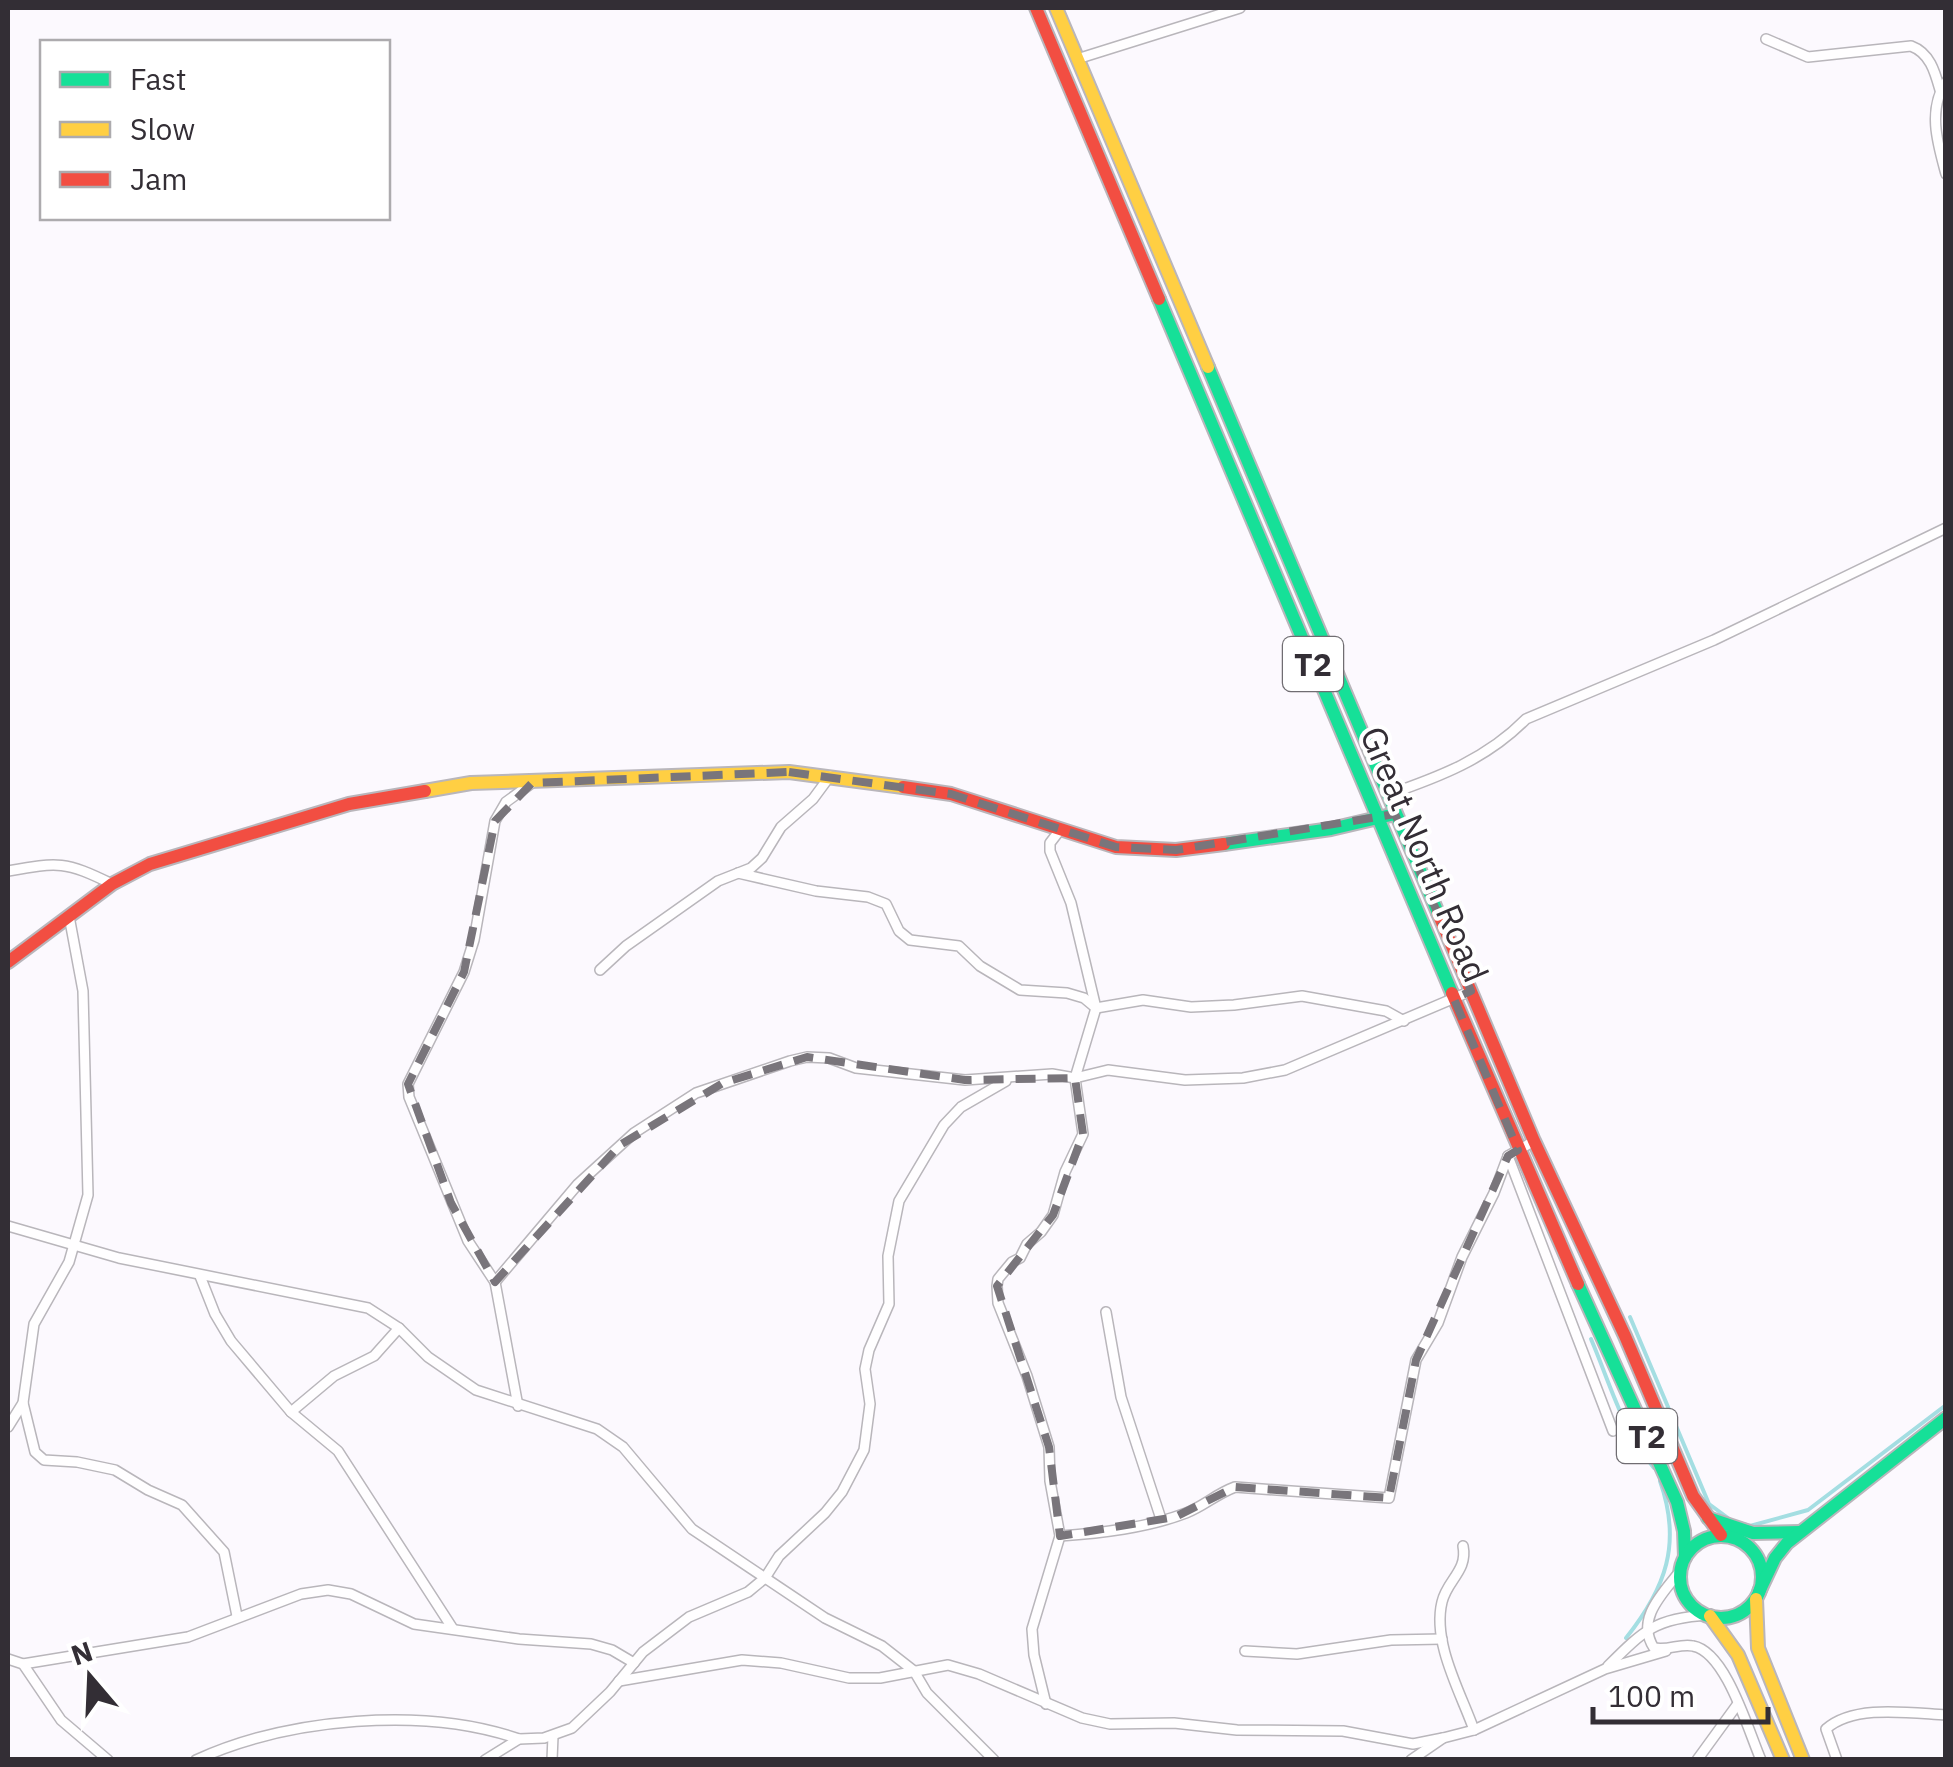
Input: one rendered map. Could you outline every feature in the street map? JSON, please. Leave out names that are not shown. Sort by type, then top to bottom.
[{"type":"main road","name":"Great North Road","points":[[1036,8],[1454,999],[1513,1153],[1676,1502],[1684,1531],[1683,1564]]},
{"type":"main road","name":"Great North Road","points":[[1056,8],[1534,1140],[1693,1496],[1724,1536]]},
{"type":"main road","points":[[8,962],[112,884],[150,864],[348,804],[471,783],[789,772],[830,776],[950,794],[1116,848],[1176,850],[1331,829],[1395,814]]},
{"type":"main road","points":[[1709,1616],[1736,1616],[1758,1596],[1775,1558],[1802,1532],[1946,1418]]},
{"type":"main road","points":[[1706,1517],[1729,1529],[1753,1534]]},
{"type":"main road","points":[[1782,1760],[1738,1656],[1709,1616],[1689,1602],[1682,1587],[1683,1564],[1700,1541],[1802,1532]]},
{"type":"main road","points":[[1724,1536],[1745,1544],[1757,1559],[1761,1572],[1758,1648],[1803,1760]]},
{"type":"street","points":[[1077,58],[1240,8]]},
{"type":"street","points":[[1766,39],[1808,57],[1911,46],[1921,50],[1943,86],[1936,105],[1946,174]]},
{"type":"street","points":[[1388,795],[1480,757],[1526,719],[1714,640],[1946,528]]},
{"type":"street","points":[[600,970],[626,946],[718,882],[751,868],[781,827],[830,776]]},
{"type":"street","points":[[518,1406],[495,1282],[468,1241],[451,1203],[409,1097],[408,1084],[464,972],[474,940],[494,821],[506,802],[532,783]]},
{"type":"street","points":[[1046,1704],[1032,1629],[1060,1536],[1050,1481],[1049,1447],[998,1303],[997,1286],[1053,1214],[1065,1172],[1083,1134],[1075,1078],[1096,1008],[1071,903],[1050,851],[1050,842],[1060,830]]},
{"type":"street","points":[[8,872],[48,864],[73,865],[112,884]]},
{"type":"street","points":[[738,873],[816,892],[868,897],[886,904],[898,931],[910,940],[959,946],[980,966],[1020,990],[1067,992],[1096,1008],[1143,1000],[1191,1007],[1302,996],[1386,1011],[1404,1021]]},
{"type":"street","points":[[70,916],[84,991],[88,1195],[69,1262],[34,1324],[23,1403],[35,1452],[44,1460],[115,1470],[182,1505],[224,1552],[238,1616]]},
{"type":"street","points":[[495,1282],[558,1207],[620,1145],[696,1093],[807,1057],[909,1075],[1008,1079],[1052,1074],[1075,1078],[1108,1070],[1185,1080],[1257,1075],[1285,1070],[1471,991]]},
{"type":"street","points":[[485,1760],[520,1740],[553,1736],[572,1728],[673,1626],[733,1600],[765,1578],[779,1556],[826,1513],[864,1450],[870,1404],[865,1369],[889,1304],[888,1256],[904,1189],[944,1125],[961,1107],[1008,1079]]},
{"type":"street","points":[[1060,1536],[1111,1531],[1161,1519],[1198,1508],[1216,1494],[1235,1488],[1389,1498],[1416,1360],[1438,1323],[1462,1256],[1513,1153],[1534,1140]]},
{"type":"street","points":[[1513,1153],[1613,1431]]},
{"type":"street","points":[[8,1226],[200,1276],[368,1308],[399,1328],[456,1378],[518,1406],[597,1429],[624,1447],[692,1529],[825,1618],[882,1646],[914,1671],[927,1693],[994,1760]]},
{"type":"street","points":[[200,1276],[230,1341],[291,1412],[338,1452],[453,1629]]},
{"type":"street","points":[[1106,1312],[1121,1397],[1161,1519]]},
{"type":"street","points":[[291,1412],[334,1376],[374,1356],[399,1328]]},
{"type":"street","points":[[8,1427],[23,1403]]},
{"type":"street","points":[[1464,1546],[1464,1566],[1442,1600],[1442,1639],[1474,1730]]},
{"type":"street","points":[[1666,1651],[1654,1648],[1646,1630],[1650,1612],[1683,1564]]},
{"type":"street","points":[[8,1658],[23,1664],[188,1637],[301,1594],[328,1590],[352,1594],[414,1624],[518,1639],[591,1644],[634,1663]]},
{"type":"street","points":[[1605,1669],[1646,1630],[1678,1617],[1709,1616]]},
{"type":"street","points":[[1245,1651],[1297,1654],[1391,1640],[1442,1639]]},
{"type":"street","points":[[618,1681],[742,1660],[781,1663],[849,1678],[880,1678],[948,1665],[979,1674],[1082,1718],[1110,1724],[1174,1723],[1238,1730],[1343,1732],[1412,1744],[1474,1730],[1605,1669],[1684,1645],[1705,1650],[1723,1670],[1761,1760]]},
{"type":"street","points":[[23,1664],[61,1720],[108,1760]]},
{"type":"street","points":[[1697,1760],[1737,1704]]},
{"type":"street","points":[[1837,1760],[1826,1729],[1834,1722],[1853,1715],[1946,1715]]},
{"type":"street","points":[[196,1760],[224,1747],[310,1724],[438,1723],[489,1729],[520,1740]]},
{"type":"street","points":[[552,1760],[553,1736]]},
{"type":"street","points":[[1411,1760],[1442,1738]]},
{"type":"street","points":[[978,1760],[981,1748]]},
{"type":"highlighted area","points":[[789,772],[951,794],[1116,847],[1176,850],[1395,814],[1471,991],[1454,999],[1518,1150],[1508,1156],[1416,1360],[1389,1498],[1235,1487],[1175,1517],[1060,1536],[1049,1447],[997,1286],[1053,1215],[1083,1134],[1075,1078],[965,1080],[807,1057],[723,1083],[620,1145],[495,1282],[451,1203],[408,1084],[464,972],[495,821],[532,783]]},
{"type":"waterway","points":[[1630,1317],[1709,1504],[1732,1521],[1750,1526],[1808,1510],[1946,1405]]},
{"type":"waterway","points":[[1591,1339],[1625,1422],[1654,1468]]},
{"type":"waterway","points":[[1626,1638],[1651,1601],[1666,1564],[1670,1525],[1660,1481]]},
{"type":"traffic: fast","points":[[1159,299],[1452,993]]},
{"type":"traffic: fast","points":[[1208,367],[1438,913]]},
{"type":"traffic: fast","points":[[1224,844],[1331,829],[1395,814]]},
{"type":"traffic: fast","points":[[1578,1284],[1677,1502],[1685,1557]]},
{"type":"traffic: fast","points":[[1759,1592],[1787,1543],[1946,1418]]},
{"type":"traffic: fast","points":[[1708,1518],[1753,1533],[1800,1532]]},
{"type":"traffic: fast","points":[[1721,1536],[1737,1539],[1750,1548],[1759,1561],[1762,1577],[1759,1593],[1750,1606],[1737,1615],[1721,1618],[1705,1615],[1692,1606],[1683,1593],[1680,1577],[1683,1561],[1692,1548],[1705,1539],[1721,1536]]},
{"type":"traffic: slow","points":[[1056,8],[1208,367]]},
{"type":"traffic: slow","points":[[425,791],[471,783],[789,772],[903,787]]},
{"type":"traffic: slow","points":[[1756,1599],[1758,1648],[1803,1760]]},
{"type":"traffic: slow","points":[[1710,1616],[1738,1655],[1783,1760]]},
{"type":"traffic: jam","points":[[1036,8],[1159,299]]},
{"type":"traffic: jam","points":[[903,787],[951,794],[1116,847],[1176,850],[1224,844]]},
{"type":"traffic: jam","points":[[8,962],[112,884],[150,864],[349,804],[425,791]]},
{"type":"traffic: jam","points":[[1438,913],[1534,1141],[1625,1336],[1693,1496],[1721,1535]]},
{"type":"traffic: jam","points":[[1452,993],[1578,1284]]}]
